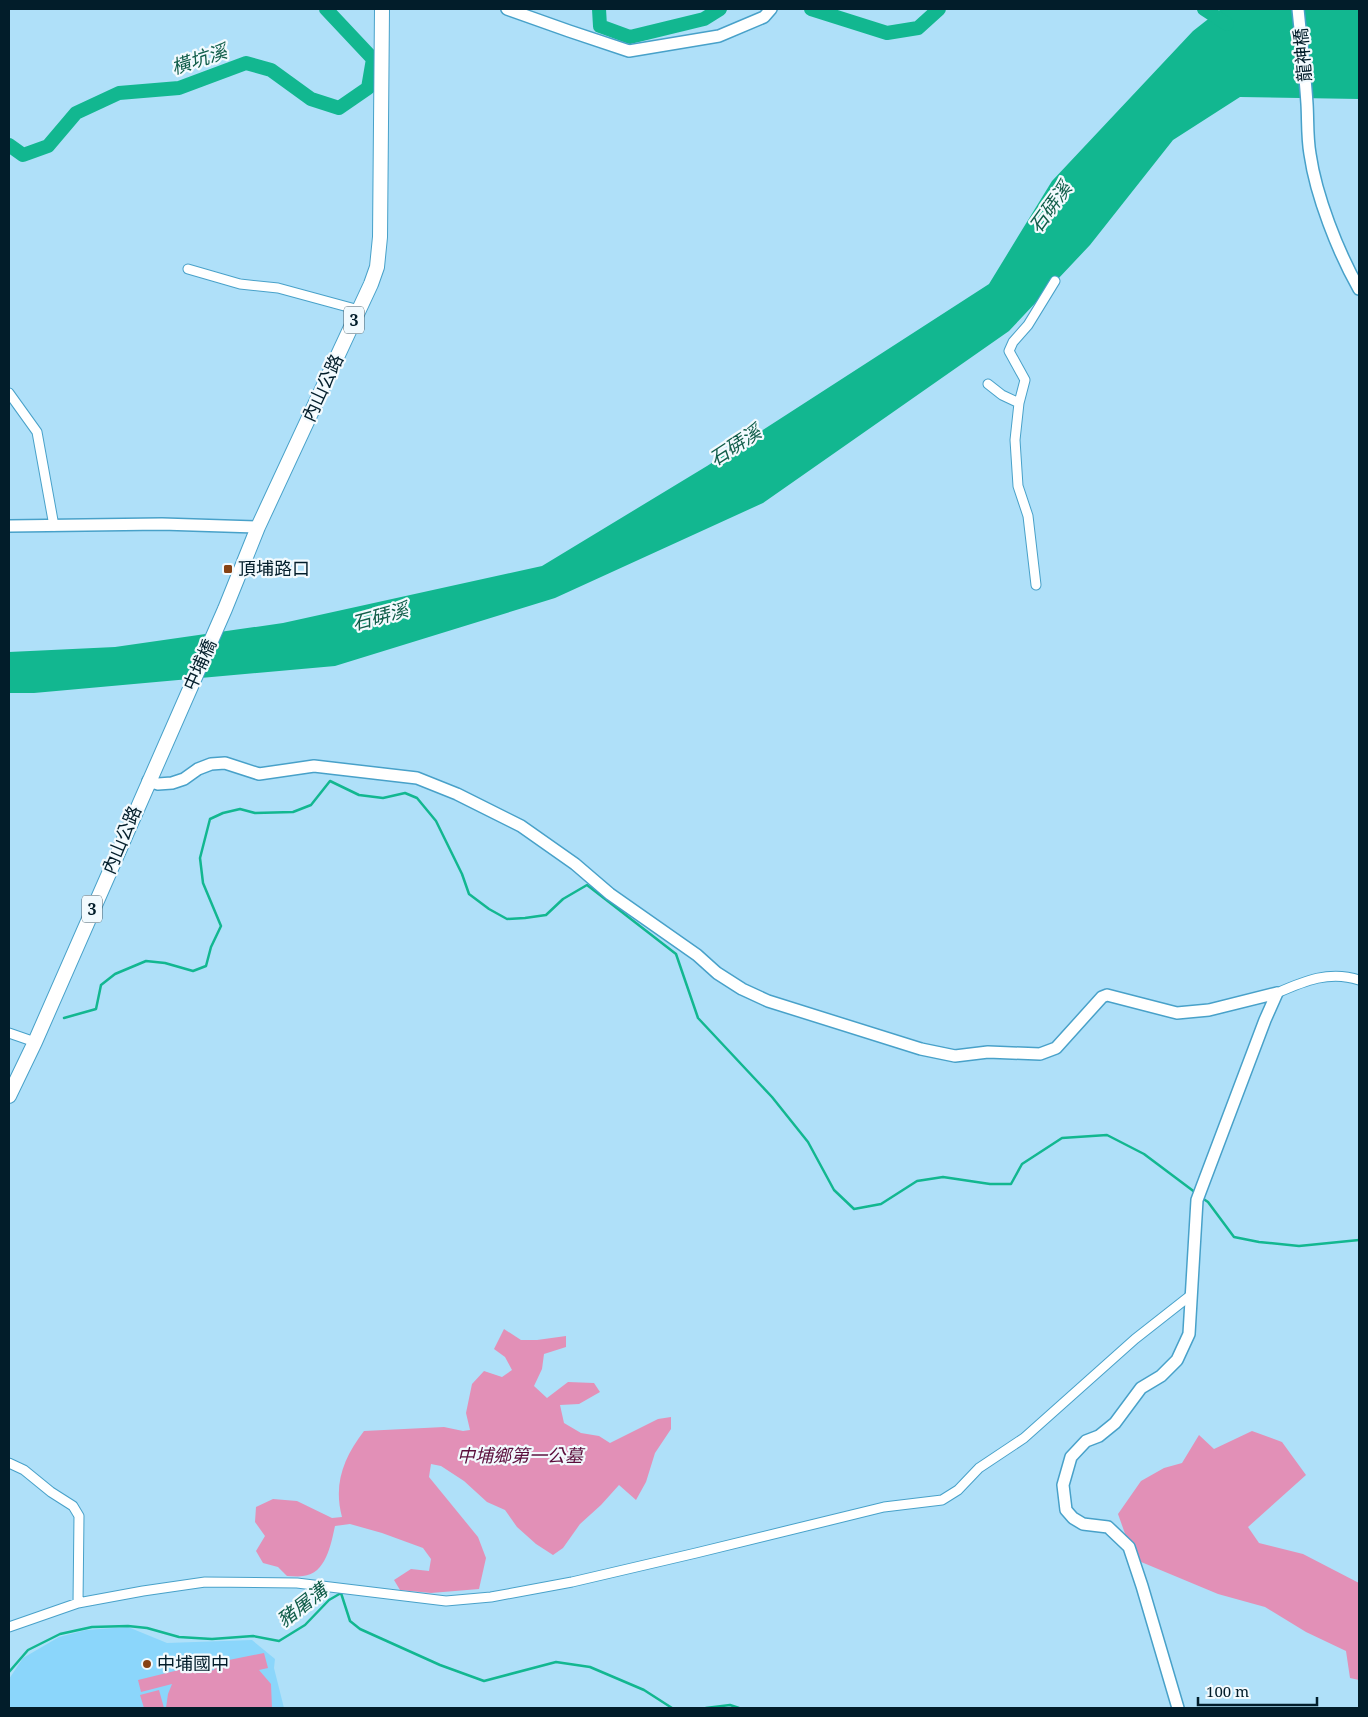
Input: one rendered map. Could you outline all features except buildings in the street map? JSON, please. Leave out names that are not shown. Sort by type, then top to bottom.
[{"type":"main road","name":"內山公路","points":[[225,608],[258,527],[371,284],[377,267],[380,237],[382,9]]},
{"type":"main road","name":"中埔橋","points":[[175,721],[225,608]]},
{"type":"main road","name":"內山公路","points":[[9,1096],[35,1042],[175,721]]},
{"type":"street","points":[[507,9],[568,32],[629,50],[719,36],[764,17],[771,9]]},
{"type":"street","name":"龍神橋","points":[[1298,9],[1310,153],[1316,183],[1333,234],[1349,272],[1359,289]]},
{"type":"street","points":[[188,269],[240,284],[278,288],[359,310]]},
{"type":"street","points":[[1036,586],[1028,516],[1018,486],[1015,440],[1019,403],[1025,380],[1009,351],[1010,347],[1028,325],[1055,280]]},
{"type":"street","points":[[988,384],[1002,395],[1019,403]]},
{"type":"street","points":[[9,393],[37,432],[54,526]]},
{"type":"street","points":[[9,526],[162,524],[258,527]]},
{"type":"street","points":[[148,781],[158,784],[172,783],[184,779],[198,769],[211,764],[225,763],[259,774],[314,766],[416,778],[456,794],[521,826],[575,864],[610,894],[698,955],[717,973],[742,989],[768,1000],[837,1023],[921,1049],[955,1056],[988,1052],[1040,1054],[1056,1048],[1102,997],[1107,995],[1177,1013],[1209,1010],[1277,993],[1307,980],[1330,976],[1351,977],[1359,980]]},
{"type":"street","points":[[1178,1708],[1129,1547],[1108,1527],[1083,1524],[1073,1518],[1066,1510],[1063,1485],[1071,1457],[1086,1441],[1098,1436],[1116,1423],[1141,1388],[1161,1376],[1177,1360],[1189,1334],[1198,1195],[1277,993]]},
{"type":"street","points":[[9,1033],[35,1042]]},
{"type":"street","points":[[9,1628],[78,1603],[143,1590],[205,1582],[297,1583],[446,1601],[491,1597],[572,1582],[884,1506],[942,1500],[958,1490],[979,1468],[1024,1438],[1135,1339],[1191,1295]]},
{"type":"street","points":[[9,1463],[24,1470],[77,1510],[79,1516],[78,1603]]},
{"type":"shaded area","name":"中埔國中","points":[[128,1627],[167,1643],[252,1640],[275,1659],[274,1668],[284,1708],[9,1708],[9,1679],[23,1658],[59,1637],[86,1630]]},
{"type":"green space","name":"中埔鄉第一公墓","points":[[504,1329],[521,1340],[566,1336],[566,1347],[544,1354],[542,1369],[534,1386],[547,1398],[568,1382],[594,1383],[600,1392],[579,1404],[560,1405],[564,1423],[581,1433],[599,1436],[610,1443],[658,1419],[671,1417],[671,1429],[655,1453],[646,1482],[636,1500],[619,1485],[580,1524],[563,1548],[553,1555],[536,1544],[517,1527],[505,1510],[487,1502],[464,1481],[441,1466],[431,1464],[429,1477],[478,1537],[486,1558],[479,1589],[431,1593],[400,1590],[394,1580],[411,1569],[429,1571],[431,1559],[423,1548],[350,1524],[335,1526],[326,1557],[317,1570],[311,1574],[287,1576],[278,1567],[263,1563],[256,1551],[265,1536],[255,1522],[256,1507],[273,1499],[297,1501],[332,1518],[342,1517],[339,1493],[342,1471],[351,1451],[364,1431],[444,1427],[463,1431],[470,1430],[466,1413],[472,1384],[484,1371],[502,1377],[512,1370],[505,1357],[494,1349]]},
{"type":"green space","points":[[1252,1431],[1282,1442],[1306,1475],[1248,1527],[1259,1543],[1303,1554],[1359,1583],[1359,1680],[1350,1678],[1346,1651],[1306,1632],[1265,1607],[1218,1594],[1134,1559],[1118,1514],[1141,1481],[1164,1468],[1182,1463],[1199,1435],[1214,1449]]},
{"type":"green space","points":[[264,1653],[268,1668],[259,1670],[271,1684],[272,1708],[166,1708],[172,1684],[141,1692],[138,1680],[195,1666],[197,1673],[214,1670],[214,1663]]},
{"type":"green space","points":[[159,1690],[164,1708],[144,1708],[140,1695]]},
{"type":"water","name":"石硦溪","points":[[1221,9],[1359,9],[1359,99],[1240,97],[1173,140],[1090,245],[1009,331],[763,503],[555,598],[335,666],[34,693],[9,693],[9,652],[115,647],[283,623],[542,566],[707,466],[989,284],[1052,181],[1193,31]]},
{"type":"waterway","name":"橫坑溪","points":[[9,145],[23,155],[48,146],[76,113],[119,93],[179,88],[246,63],[271,70],[311,99],[339,108],[368,88],[373,59],[326,9]]},
{"type":"waterway","name":"橫坑溪","points":[[599,9],[600,26],[630,37],[704,19],[720,9]]},
{"type":"waterway","name":"橫坑溪","points":[[811,9],[887,33],[918,28],[939,9]]},
{"type":"waterway","name":"橫坑溪","points":[[1204,9],[1227,24]]},
{"type":"waterway","points":[[64,1018],[96,1009],[101,985],[115,974],[146,961],[165,963],[193,971],[206,966],[211,947],[221,926],[203,883],[200,858],[210,819],[223,813],[240,809],[255,813],[293,812],[311,805],[330,781],[359,795],[383,798],[405,793],[417,798],[436,821],[462,874],[469,894],[489,909],[507,919],[546,915],[563,899],[587,885],[676,954],[698,1018],[772,1097],[808,1142],[834,1190],[854,1209],[881,1204],[917,1181],[943,1177],[990,1184],[1011,1184],[1022,1164],[1062,1138],[1107,1135],[1144,1154],[1196,1193]]},
{"type":"waterway","points":[[1202,1198],[1208,1202],[1234,1237],[1259,1242],[1299,1246],[1359,1240]]},
{"type":"waterway","name":"豬屠溝","points":[[9,1672],[28,1650],[60,1634],[92,1627],[128,1626],[147,1628],[179,1637],[212,1639],[253,1636],[279,1641],[305,1625],[329,1600],[341,1593],[350,1621],[360,1629],[440,1665],[484,1681],[556,1662],[590,1667],[644,1690],[672,1708]]},
{"type":"waterway","name":"豬屠溝","points":[[706,1708],[730,1705],[739,1708]]},
{"type":"place","name":"頂埔路口","points":[[228,569]]},
{"type":"place","name":"中埔國中","points":[[147,1664]]}]
